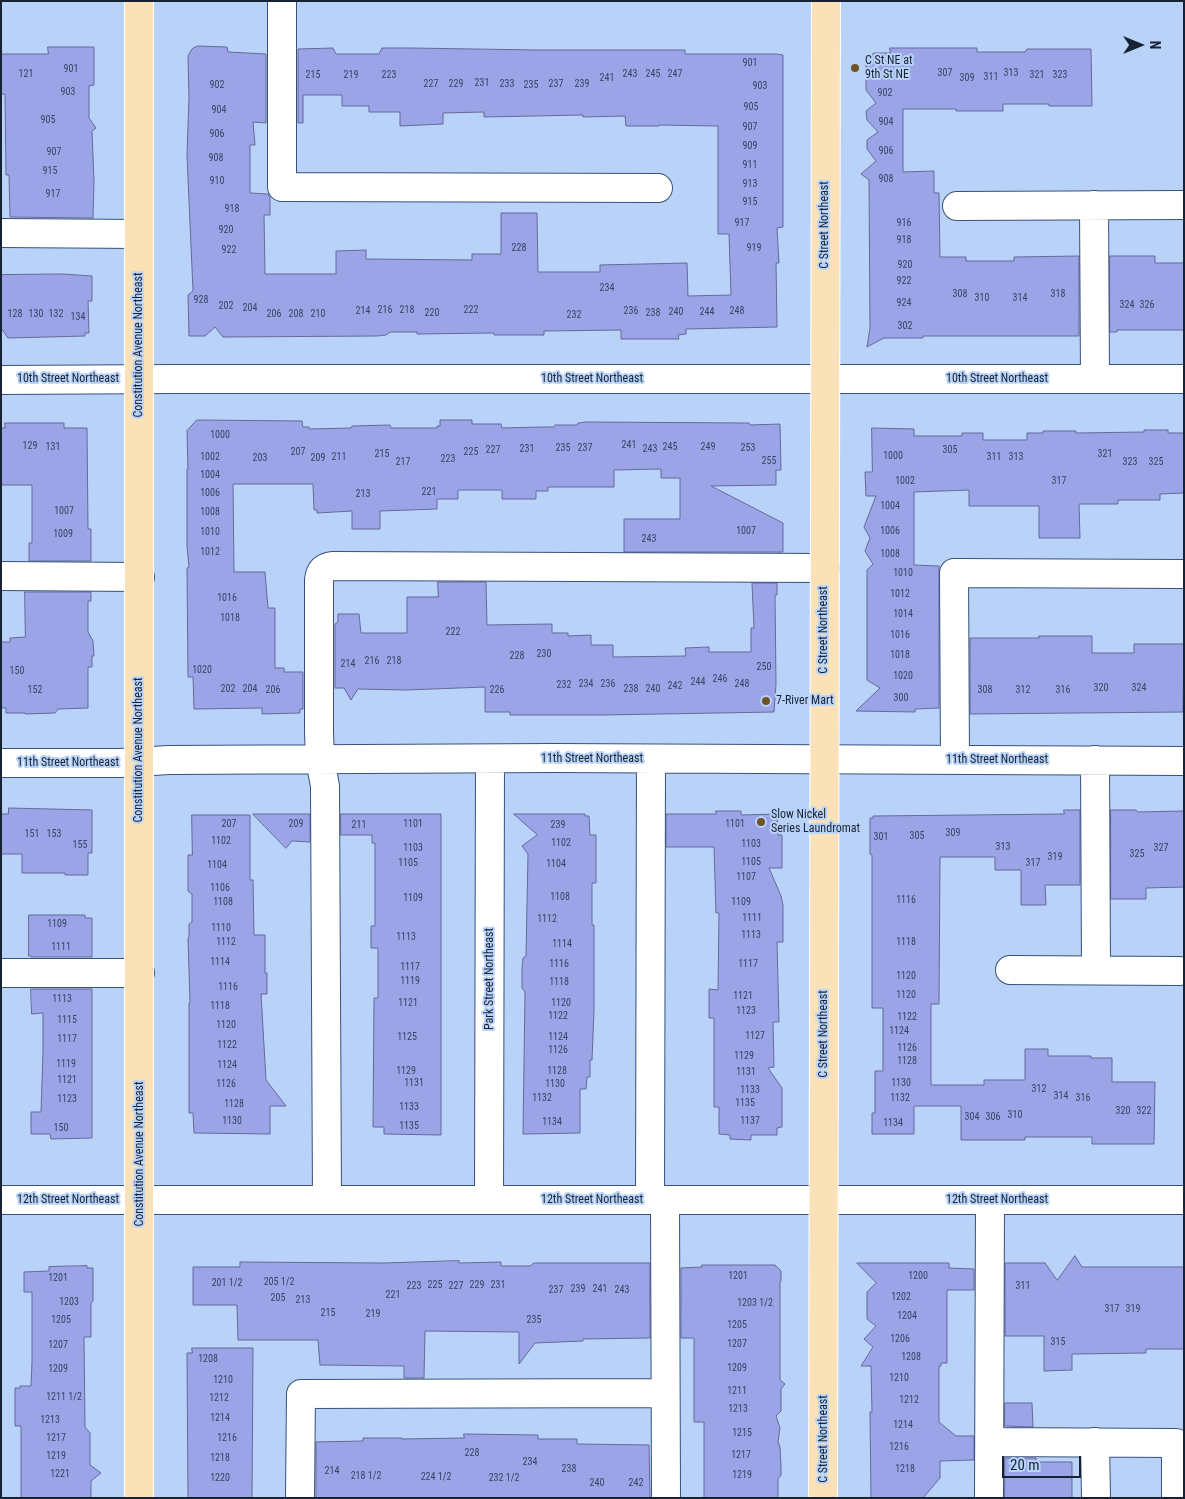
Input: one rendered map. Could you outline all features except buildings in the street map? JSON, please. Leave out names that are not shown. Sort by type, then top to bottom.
[{"type":"main road","name":"Constitution Avenue Northeast","points":[[139,1],[139,1498]]},
{"type":"main road","name":"C Street Northeast","points":[[823,1498],[826,1]]},
{"type":"street","points":[[282,1],[282,186],[658,188]]},
{"type":"street","points":[[1094,205],[1095,379]]},
{"type":"street","points":[[957,206],[1184,205]]},
{"type":"street","points":[[1,233],[139,234]]},
{"type":"street","name":"10th Street Northeast","points":[[1,380],[1184,379]]},
{"type":"street","points":[[327,1199],[325,786],[320,759],[319,732],[319,580],[324,568],[333,566],[824,568]]},
{"type":"street","points":[[955,760],[954,573],[1184,574]]},
{"type":"street","points":[[1,576],[140,577]]},
{"type":"street","name":"11th Street Northeast","points":[[1,763],[320,759],[1184,761]]},
{"type":"street","name":"Park Street Northeast","points":[[489,1199],[490,759]]},
{"type":"street","points":[[651,759],[658,1200],[665,1393],[666,1498]]},
{"type":"street","points":[[1095,760],[1096,970]]},
{"type":"street","points":[[1010,970],[1180,971]]},
{"type":"street","points":[[1,973],[140,973]]},
{"type":"street","name":"12th Street Northeast","points":[[1,1200],[1184,1200]]},
{"type":"street","points":[[989,1498],[990,1200]]},
{"type":"street","points":[[300,1498],[301,1394],[665,1393]]},
{"type":"street","points":[[990,1442],[1176,1443],[1176,1498]]},
{"type":"street","points":[[1095,1442],[1096,1498]]},
{"type":"place","name":"C St NE at 9th St NE","points":[[855,68]]},
{"type":"place","name":"7-River Mart","points":[[766,701]]},
{"type":"place","name":"Slow Nickel Series Laundromat","points":[[761,822]]}]
